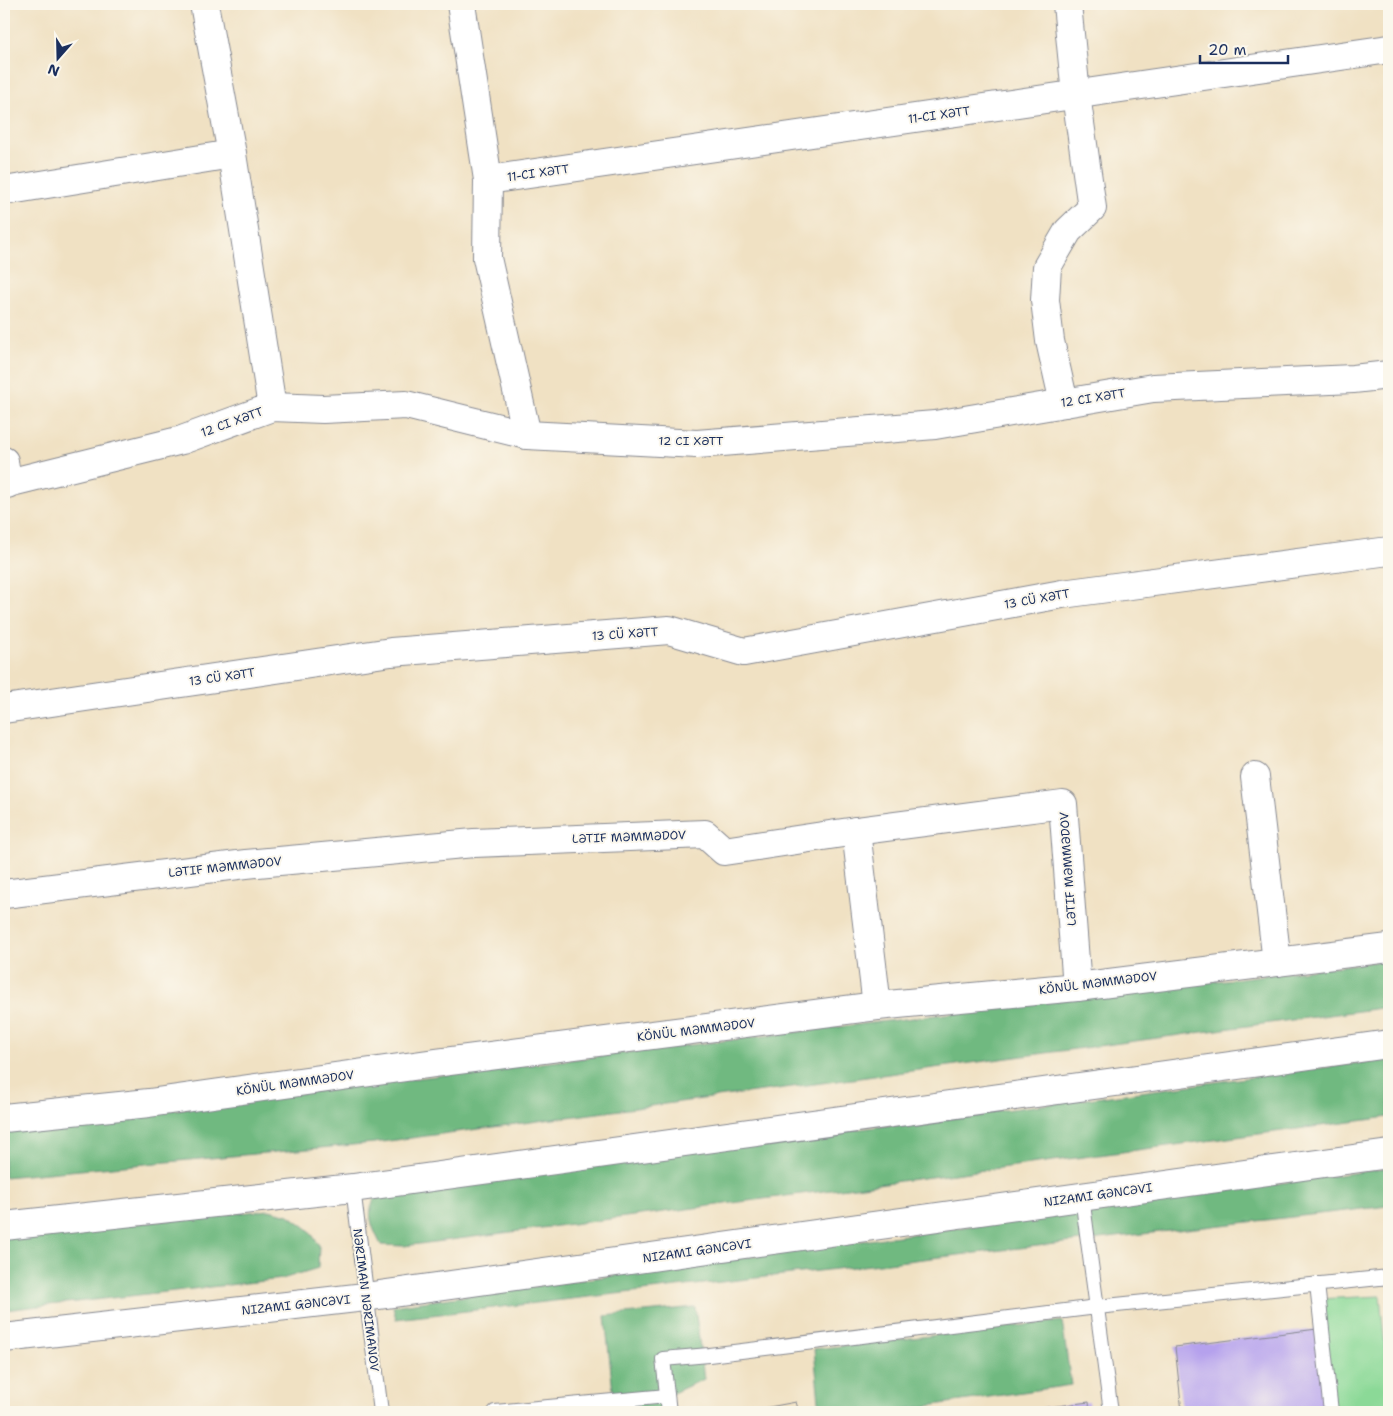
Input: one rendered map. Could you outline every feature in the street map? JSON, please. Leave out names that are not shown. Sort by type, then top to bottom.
[{"type":"street","points":[[204,4],[232,154],[272,407]]},
{"type":"street","points":[[461,4],[488,180],[487,258],[527,435]]},
{"type":"street","points":[[1064,403],[1050,340],[1045,300],[1047,267],[1068,231],[1092,208],[1076,95],[1067,4]]},
{"type":"street","name":"11-CI XƏTT","points":[[488,180],[1389,49]]},
{"type":"street","points":[[4,191],[232,154]]},
{"type":"street","name":"12 CI XƏTT","points":[[5,476],[182,440],[272,407],[322,409],[406,405],[527,435],[697,444],[935,425],[1153,388],[1354,379],[1389,375]]},
{"type":"street","name":"13 CÜ XƏTT","points":[[4,709],[391,652],[669,630],[744,652],[1062,594],[1389,551]]},
{"type":"street","points":[[1255,777],[1277,962]]},
{"type":"street","name":"LƏTIF MƏMMƏDOV","points":[[4,894],[246,864],[474,843],[704,834],[724,851],[856,831],[1063,804],[1078,987]]},
{"type":"street","points":[[856,831],[877,1006]]},
{"type":"street","name":"KÖNÜL MƏMMƏDOV","points":[[4,1118],[149,1103],[877,1006],[1078,987],[1389,948]]},
{"type":"street","points":[[4,1226],[353,1188],[1389,1044]]},
{"type":"street","name":"NIZAMI GƏNCƏVI","points":[[4,1338],[365,1297],[1389,1154]]},
{"type":"lane","name":"NƏRIMAN NƏRIMANOV","points":[[353,1188],[365,1297],[381,1412]]},
{"type":"lane","points":[[1082,1197],[1111,1412]]},
{"type":"lane","points":[[670,1412],[663,1359],[709,1355],[1097,1307],[1389,1277]]},
{"type":"lane","points":[[1317,1284],[1331,1412]]},
{"type":"lane","points":[[495,1412],[667,1396]]},
{"type":"green space","points":[[1389,960],[1389,1007],[374,1143],[4,1177],[4,1132],[386,1082]]},
{"type":"green space","points":[[1389,1059],[1389,1117],[404,1246],[381,1245],[372,1225],[370,1213],[378,1193]]},
{"type":"green space","points":[[1389,1168],[1389,1206],[396,1319],[393,1306]]},
{"type":"green space","points":[[269,1210],[289,1215],[309,1230],[319,1245],[318,1268],[282,1279],[4,1310],[4,1237]]},
{"type":"green space","points":[[1380,1296],[1387,1367],[1389,1367],[1389,1412],[1335,1412],[1317,1299]]},
{"type":"green space","points":[[695,1307],[704,1379],[664,1397],[665,1412],[527,1412],[527,1408],[613,1392],[605,1316]]},
{"type":"green space","points":[[1062,1321],[1071,1385],[886,1412],[820,1412],[814,1349]]},
{"type":"building","points":[[1317,1329],[1328,1412],[1182,1412],[1175,1347]]},
{"type":"building","points":[[796,1402],[799,1412],[748,1412],[748,1411]]},
{"type":"building","points":[[1089,1402],[1090,1412],[1017,1412],[1017,1411]]}]
